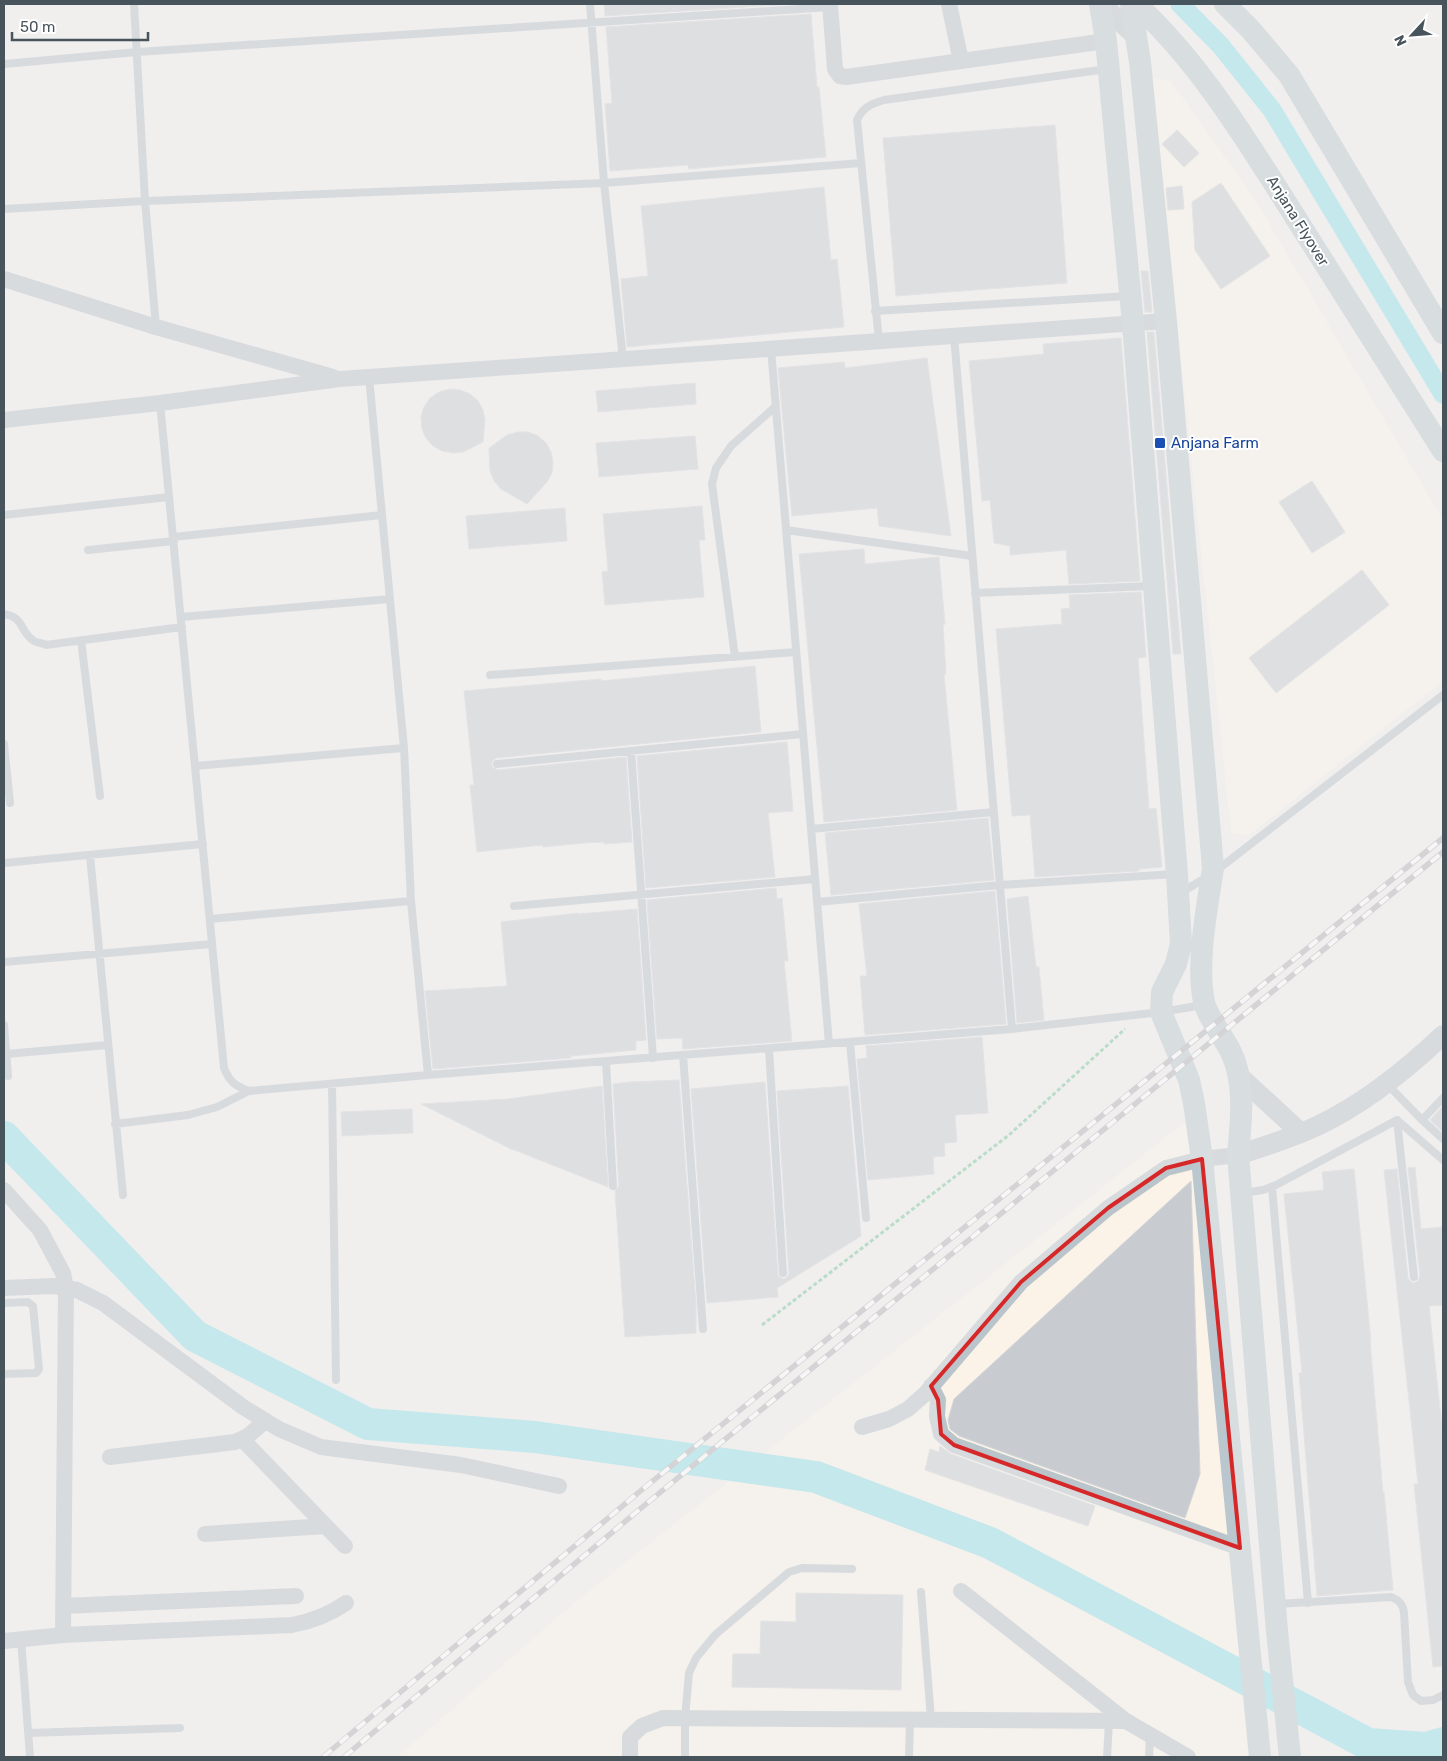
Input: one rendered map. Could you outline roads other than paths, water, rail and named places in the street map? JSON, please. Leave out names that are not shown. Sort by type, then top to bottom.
[{"type":"main road","points":[[1100,4],[1106,41],[1133,324],[1181,944],[1176,964],[1152,1013],[1189,1080],[1194,1103],[1202,1159],[1260,1757]]},
{"type":"main road","points":[[1131,4],[1140,62],[1166,321],[1213,868],[1203,943],[1201,982],[1205,1005],[1232,1054],[1241,1096],[1238,1155],[1277,1632],[1290,1757]]},
{"type":"main road","name":"Anjana Flyover","points":[[1136,4],[1151,17],[1196,70],[1242,134],[1443,451]]},
{"type":"main road","points":[[1225,4],[1289,75],[1443,333]]},
{"type":"street","points":[[949,4],[961,61]]},
{"type":"street","points":[[1100,4],[1136,36]]},
{"type":"street","points":[[830,5],[835,70],[840,76],[846,77],[1106,41]]},
{"type":"street","points":[[4,279],[156,326],[340,379]]},
{"type":"street","points":[[4,420],[160,403],[340,379],[1166,321]]},
{"type":"street","points":[[862,1427],[889,1419],[908,1409],[931,1386],[1021,1282],[1108,1208],[1166,1168],[1202,1159],[1238,1155],[1302,1133],[1319,1125],[1358,1103],[1403,1072],[1443,1034]]},
{"type":"street","points":[[1238,1075],[1302,1133]]},
{"type":"street","points":[[4,1190],[40,1230],[63,1273],[66,1288],[62,1635]]},
{"type":"street","points":[[4,1288],[54,1286],[77,1290],[102,1303],[243,1407],[279,1430],[321,1447],[462,1465],[559,1486]]},
{"type":"street","points":[[931,1386],[938,1400],[937,1416],[941,1434],[954,1445],[1240,1548]]},
{"type":"street","points":[[110,1457],[235,1442],[248,1436],[265,1421]]},
{"type":"street","points":[[242,1439],[345,1546]]},
{"type":"street","points":[[205,1534],[326,1526]]},
{"type":"street","points":[[962,1591],[1126,1721],[1188,1757]]},
{"type":"street","points":[[63,1606],[296,1596]]},
{"type":"street","points":[[4,1641],[62,1635],[292,1625],[308,1622],[330,1614],[346,1603]]},
{"type":"street","points":[[630,1757],[630,1737],[642,1726],[663,1718],[1126,1721]]},
{"type":"lane","points":[[134,4],[145,201],[156,326]]},
{"type":"lane","points":[[590,4],[604,183],[623,359]]},
{"type":"lane","points":[[4,64],[136,52],[592,23],[830,5]]},
{"type":"lane","points":[[879,341],[857,120],[861,112],[869,105],[884,100],[1108,69]]},
{"type":"lane","points":[[4,209],[145,201],[604,183],[861,162]]},
{"type":"lane","points":[[875,311],[1130,296]]},
{"type":"lane","points":[[954,336],[1012,1029]]},
{"type":"lane","points":[[771,349],[829,1044]]},
{"type":"lane","points":[[369,377],[404,748],[411,901],[428,1075]]},
{"type":"lane","points":[[160,403],[224,1068],[228,1079],[237,1087],[249,1091]]},
{"type":"lane","points":[[735,657],[712,484],[716,468],[731,446],[775,407]]},
{"type":"lane","points":[[4,515],[169,498]]},
{"type":"lane","points":[[88,550],[382,515]]},
{"type":"lane","points":[[786,530],[972,556]]},
{"type":"lane","points":[[975,593],[1154,586]]},
{"type":"lane","points":[[181,617],[390,599]]},
{"type":"lane","points":[[4,614],[16,619],[33,640],[46,645],[182,627]]},
{"type":"lane","points":[[81,640],[100,796]]},
{"type":"lane","points":[[490,675],[796,652]]},
{"type":"lane","points":[[817,902],[1000,885],[1177,884],[1212,874],[1443,696]]},
{"type":"lane","points":[[497,764],[803,734]]},
{"type":"lane","points":[[4,744],[10,803]]},
{"type":"lane","points":[[195,766],[404,748]]},
{"type":"lane","points":[[631,751],[653,1058]]},
{"type":"lane","points":[[811,829],[994,812]]},
{"type":"lane","points":[[4,863],[203,844]]},
{"type":"lane","points":[[90,856],[123,1195]]},
{"type":"lane","points":[[514,906],[815,879]]},
{"type":"lane","points":[[210,919],[411,901]]},
{"type":"lane","points":[[4,962],[212,944]]},
{"type":"lane","points":[[115,1124],[188,1115],[217,1107],[249,1091],[1012,1029],[1205,1005]]},
{"type":"lane","points":[[4,1025],[8,1076]]},
{"type":"lane","points":[[850,1042],[866,1218]]},
{"type":"lane","points":[[6,1054],[108,1045]]},
{"type":"lane","points":[[769,1048],[783,1273]]},
{"type":"lane","points":[[683,1055],[702,1329]]},
{"type":"lane","points":[[606,1062],[613,1186]]},
{"type":"lane","points":[[1386,1083],[1443,1139]]},
{"type":"lane","points":[[332,1084],[336,1380]]},
{"type":"lane","points":[[1422,1120],[1443,1098]]},
{"type":"lane","points":[[1397,1120],[1443,1160]]},
{"type":"lane","points":[[1241,1193],[1272,1187],[1397,1120]]},
{"type":"lane","points":[[1397,1120],[1414,1277]]},
{"type":"lane","points":[[1272,1187],[1308,1603]]},
{"type":"lane","points":[[4,1303],[28,1302],[33,1306],[39,1368],[36,1372],[4,1374]]},
{"type":"lane","points":[[685,1757],[688,1673],[696,1658],[715,1635],[789,1572],[802,1568],[852,1569]]},
{"type":"lane","points":[[920,1592],[932,1719]]},
{"type":"lane","points":[[1275,1604],[1391,1597],[1398,1600],[1403,1606],[1408,1682],[1413,1695],[1420,1701],[1433,1700],[1443,1695]]},
{"type":"lane","points":[[21,1639],[30,1757]]},
{"type":"lane","points":[[909,1757],[910,1720]]},
{"type":"lane","points":[[1107,1757],[1109,1721]]},
{"type":"lane","points":[[28,1733],[180,1728]]},
{"type":"lane","points":[[1149,1757],[1150,1735]]},
{"type":"waterway","points":[[1180,4],[1221,46],[1272,110],[1443,394]]},
{"type":"waterway","points":[[4,1137],[195,1336],[368,1424],[535,1437],[816,1477],[990,1543],[1368,1744],[1426,1748],[1443,1743]]},
{"type":"railway","points":[[323,1757],[638,1493],[1443,838]]},
{"type":"railway","points":[[344,1757],[646,1504],[1443,852]]},
{"type":"place","name":"Anjana Farm","points":[[1160,443]]}]
